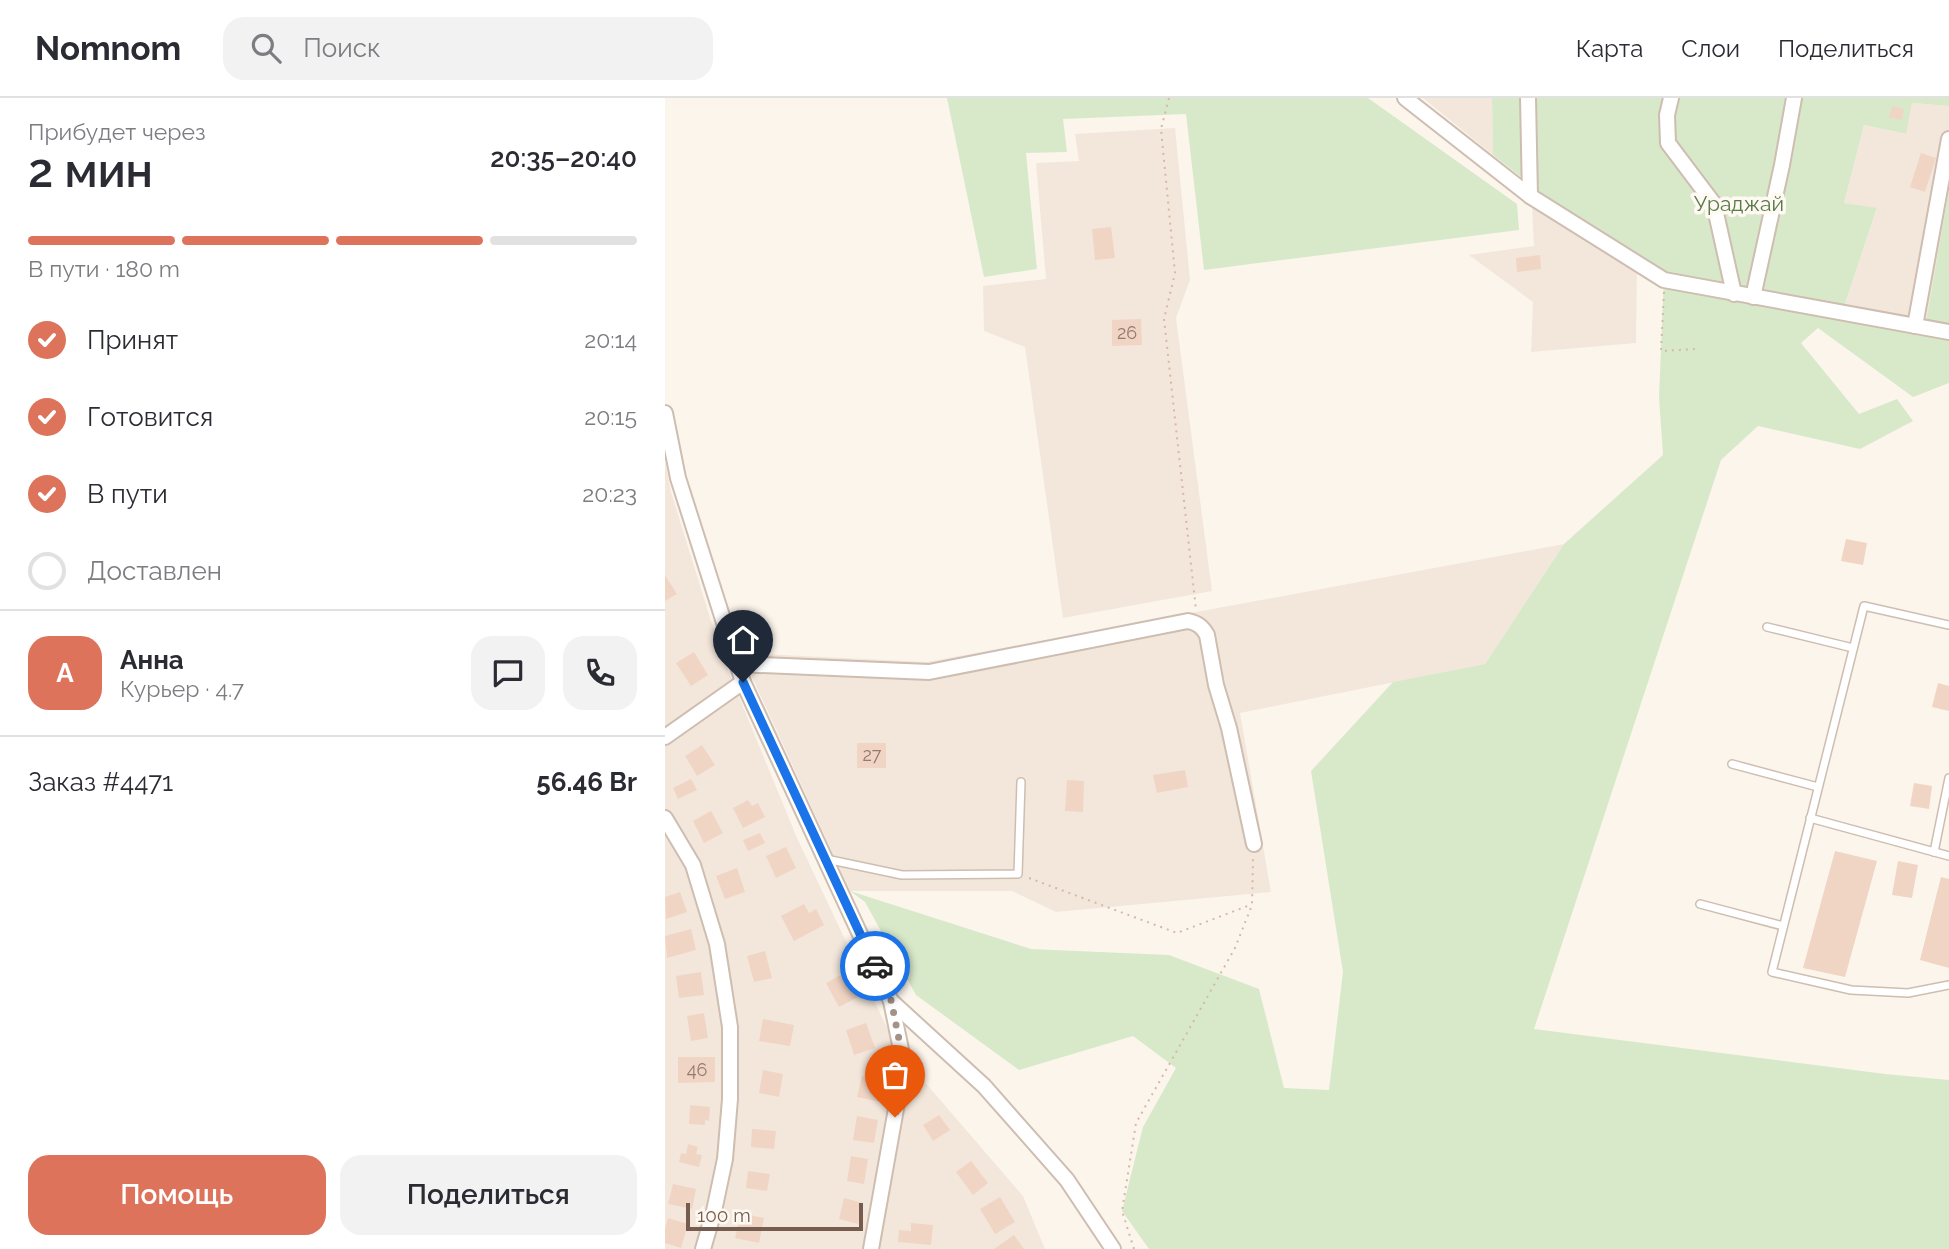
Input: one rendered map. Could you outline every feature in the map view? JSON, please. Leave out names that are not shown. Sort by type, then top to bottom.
[{"type":"street","points":[[1405,98],[1530,196],[1664,280],[1949,332]]},
{"type":"street","points":[[1528,98],[1530,196]]},
{"type":"street","points":[[1671,98],[1667,115],[1668,143],[1714,204],[1734,293]]},
{"type":"street","points":[[1753,297],[1794,98]]},
{"type":"street","points":[[1915,326],[1949,139]]},
{"type":"street","points":[[665,413],[678,478],[743,682],[891,1000],[904,1064],[871,1249]]},
{"type":"street","points":[[737,664],[929,672],[1188,621],[1198,624],[1207,635],[1216,685],[1229,727],[1254,844]]},
{"type":"street","points":[[665,737],[743,682]]},
{"type":"street","points":[[665,818],[692,865],[713,931],[730,1027],[730,1099],[725,1159],[703,1249]]},
{"type":"street","points":[[891,1000],[984,1086],[1067,1180],[1113,1249]]},
{"type":"lane","points":[[1949,625],[1864,606],[1772,972],[1851,990],[1908,993],[1949,985]]},
{"type":"lane","points":[[1767,627],[1853,648]]},
{"type":"lane","points":[[1732,764],[1818,787]]},
{"type":"lane","points":[[1934,852],[1949,778]]},
{"type":"lane","points":[[824,859],[902,875],[1018,874],[1021,782]]},
{"type":"lane","points":[[1810,818],[1949,856]]},
{"type":"lane","points":[[1700,904],[1783,926]]},
{"type":"path","points":[[1169,98],[1161,129],[1175,273],[1164,319],[1198,624]]},
{"type":"path","points":[[1664,280],[1661,351],[1695,349]]},
{"type":"path","points":[[1134,1249],[1122,1212],[1136,1123],[1235,948],[1252,905],[1254,844]]},
{"type":"path","points":[[1018,874],[1177,933],[1252,905]]},
{"type":"shaded area","points":[[1423,98],[1492,98],[1493,155]]},
{"type":"shaded area","points":[[1912,103],[1949,106],[1949,188],[1926,322],[1844,307],[1877,209],[1844,203],[1864,125],[1905,134]]},
{"type":"shaded area","points":[[1175,128],[1190,280],[1176,318],[1212,591],[1063,618],[1025,347],[984,331],[983,286],[1046,279],[1036,163],[1079,161],[1075,134]]},
{"type":"shaded area","points":[[1531,184],[1637,267],[1636,343],[1531,352],[1533,302],[1469,255],[1534,246]]},
{"type":"shaded area","points":[[665,461],[671,492],[721,653],[797,838],[898,1051],[1023,1196],[1045,1249],[665,1249]]},
{"type":"shaded area","points":[[1564,544],[1485,664],[1240,713],[1271,892],[1056,912],[1012,891],[850,891],[741,653],[927,662]]},
{"type":"green space","points":[[947,98],[1368,98],[1517,204],[1519,230],[1204,270],[1186,114],[1063,119],[1067,152],[1026,153],[1037,269],[984,277]]},
{"type":"green space","name":"Ураджай","points":[[1492,98],[1949,98],[1949,106],[1912,103],[1906,134],[1864,125],[1844,203],[1877,208],[1844,307],[1949,338],[1949,383],[1913,397],[1818,328],[1801,343],[1859,414],[1897,399],[1913,421],[1860,449],[1758,426],[1721,460],[1534,1029],[1949,1080],[1949,1249],[1149,1249],[1122,1211],[1143,1127],[1176,1068],[1133,1036],[1019,1070],[916,995],[865,902],[850,891],[1031,949],[1169,955],[1259,989],[1284,1088],[1329,1090],[1343,972],[1311,771],[1393,682],[1485,664],[1564,544],[1663,455],[1659,397],[1664,276],[1637,267],[1493,155]]},
{"type":"green space","points":[[1949,188],[1949,327],[1926,322]]},
{"type":"building","points":[[1892,106],[1904,109],[1902,120],[1889,117]]},
{"type":"building","points":[[1921,153],[1936,158],[1925,192],[1910,187]]},
{"type":"building","points":[[1111,227],[1115,258],[1095,260],[1092,229]]},
{"type":"building","points":[[1540,255],[1541,269],[1517,272],[1516,258]]},
{"type":"building","points":[[1141,319],[1142,345],[1112,346],[1112,320]]},
{"type":"building","points":[[1846,539],[1867,543],[1863,565],[1841,561]]},
{"type":"building","points":[[665,575],[677,594],[665,601]]},
{"type":"building","points":[[694,652],[708,675],[691,686],[676,663]]},
{"type":"building","points":[[1938,683],[1949,686],[1949,711],[1932,707]]},
{"type":"building","points":[[857,743],[886,743],[886,768],[857,768]]},
{"type":"building","points":[[702,745],[715,765],[697,776],[685,756]]},
{"type":"building","points":[[1185,770],[1188,787],[1157,793],[1153,775]]},
{"type":"building","points":[[691,779],[697,790],[678,799],[673,788]]},
{"type":"building","points":[[1067,780],[1084,781],[1083,812],[1065,811]]},
{"type":"building","points":[[1914,783],[1932,786],[1929,809],[1910,806]]},
{"type":"building","points":[[748,800],[752,806],[758,803],[765,817],[743,828],[733,808]]},
{"type":"building","points":[[711,811],[723,833],[704,843],[693,821]]},
{"type":"building","points":[[760,833],[765,843],[748,851],[743,840]]},
{"type":"building","points":[[786,847],[796,868],[776,878],[766,856]]},
{"type":"building","points":[[1835,851],[1877,861],[1845,977],[1803,968]]},
{"type":"building","points":[[1898,861],[1918,865],[1912,898],[1892,895]]},
{"type":"building","points":[[737,868],[745,892],[725,899],[716,876]]},
{"type":"building","points":[[1941,877],[1949,879],[1949,968],[1920,960]]},
{"type":"building","points":[[680,892],[687,912],[666,919],[665,897]]},
{"type":"building","points":[[804,904],[809,913],[816,909],[824,925],[794,941],[781,916]]},
{"type":"building","points":[[691,929],[696,950],[667,958],[665,936]]},
{"type":"building","points":[[765,951],[772,978],[754,982],[747,956]]},
{"type":"building","points":[[701,972],[704,995],[679,998],[676,976]]},
{"type":"building","points":[[846,972],[860,996],[839,1007],[826,983]]},
{"type":"building","points":[[704,1013],[708,1038],[691,1041],[687,1016]]},
{"type":"building","points":[[763,1019],[794,1025],[790,1046],[759,1041]]},
{"type":"building","points":[[866,1023],[875,1048],[854,1055],[846,1030]]},
{"type":"building","points":[[678,1057],[715,1057],[715,1082],[678,1083]]},
{"type":"building","points":[[763,1070],[783,1074],[779,1097],[759,1093]]},
{"type":"building","points":[[862,1076],[885,1080],[881,1102],[857,1097]]},
{"type":"building","points":[[690,1105],[710,1107],[709,1121],[705,1120],[705,1125],[689,1124]]},
{"type":"building","points":[[939,1115],[950,1130],[933,1141],[923,1125]]},
{"type":"building","points":[[857,1116],[878,1120],[874,1143],[853,1140]]},
{"type":"building","points":[[752,1129],[776,1131],[774,1149],[751,1147]]},
{"type":"building","points":[[688,1144],[698,1147],[696,1154],[702,1155],[699,1167],[679,1162],[681,1153],[686,1154]]},
{"type":"building","points":[[851,1156],[868,1159],[864,1184],[847,1181]]},
{"type":"building","points":[[971,1161],[988,1183],[973,1195],[956,1172]]},
{"type":"building","points":[[748,1171],[770,1174],[767,1191],[746,1188]]},
{"type":"building","points":[[673,1184],[696,1189],[692,1209],[668,1204]]},
{"type":"building","points":[[1000,1197],[1015,1222],[995,1234],[980,1209]]},
{"type":"building","points":[[844,1198],[863,1203],[858,1224],[839,1219]]},
{"type":"building","points":[[741,1213],[764,1218],[759,1243],[735,1238]]},
{"type":"building","points":[[668,1218],[688,1224],[681,1248],[665,1243]]},
{"type":"building","points":[[911,1223],[933,1225],[931,1245],[898,1242],[899,1230],[911,1231]]},
{"type":"building","points":[[1014,1235],[1024,1249],[994,1249]]},
{"type":"way so far","points":[[875,966],[891,1000],[904,1064],[895,1117]]},
{"type":"route","points":[[743,682],[875,966]]}]
